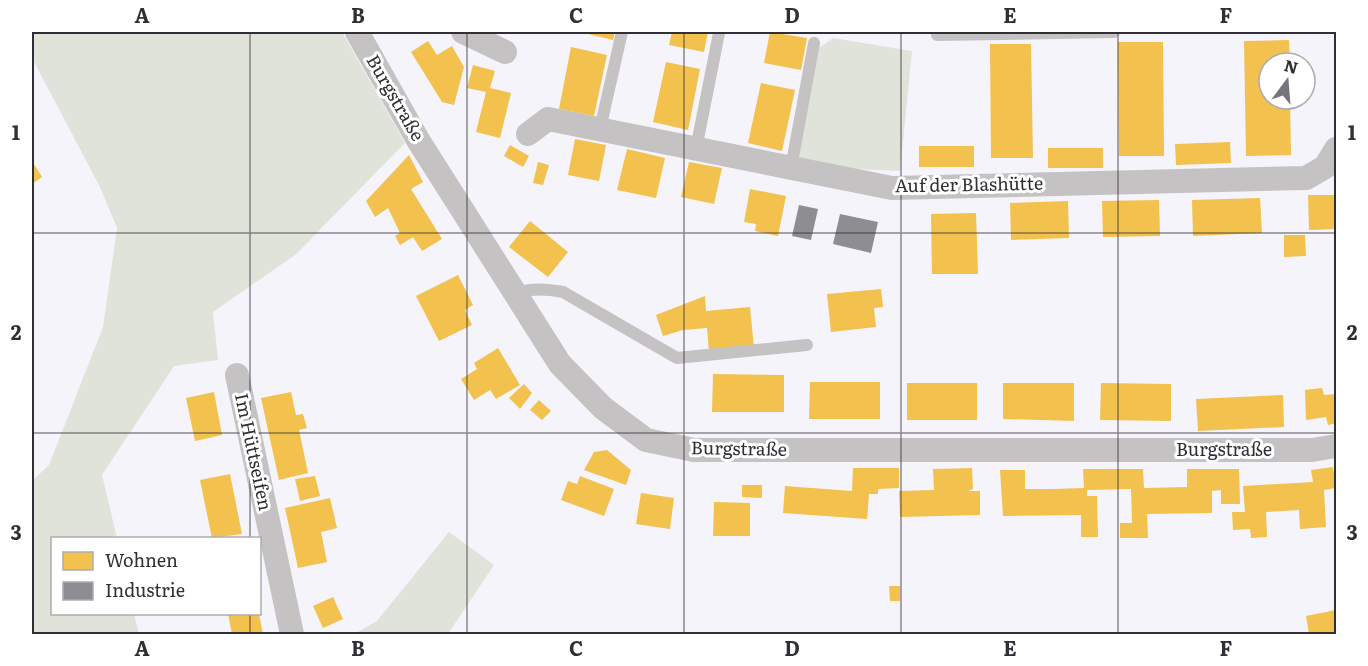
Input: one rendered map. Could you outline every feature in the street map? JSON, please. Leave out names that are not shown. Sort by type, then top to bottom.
[{"type":"street","name":"Burgstraße","points":[[357,32],[418,140],[560,364],[603,408],[646,440],[694,450],[1301,450],[1336,446]]},
{"type":"street","points":[[463,32],[505,52]]},
{"type":"street","name":"Auf der Blashütte","points":[[528,134],[548,119],[892,188],[1306,178],[1325,167],[1336,149]]},
{"type":"street","name":"Im Hüttseifen","points":[[237,375],[292,634]]},
{"type":"lane","points":[[600,129],[622,32]]},
{"type":"lane","points":[[937,35],[1114,32]]},
{"type":"lane","points":[[696,149],[719,33]]},
{"type":"lane","points":[[791,168],[814,43]]},
{"type":"lane","points":[[516,293],[528,289],[563,292],[677,358],[807,345]]},
{"type":"shaded area","points":[[32,32],[342,32],[405,143],[295,255],[213,312],[218,360],[174,366],[102,475],[117,537],[51,537],[51,615],[134,615],[139,634],[32,634],[32,481],[49,465],[103,327],[117,228],[100,187],[32,58]]},
{"type":"shaded area","points":[[833,38],[912,51],[900,171],[854,169],[797,157],[819,48]]},
{"type":"shaded area","points":[[449,532],[494,565],[448,634],[354,634],[377,621]]},
{"type":"building: Wohnen","points":[[580,32],[615,32],[613,40]]},
{"type":"building: Wohnen","points":[[672,32],[708,32],[704,52],[669,45]]},
{"type":"building: Wohnen","points":[[770,32],[807,38],[801,70],[764,63]]},
{"type":"building: Wohnen","points":[[1289,40],[1289,51],[1257,51],[1257,111],[1290,111],[1291,155],[1246,156],[1244,41]]},
{"type":"building: Wohnen","points":[[428,41],[437,55],[452,46],[464,67],[454,105],[442,102],[411,52]]},
{"type":"building: Wohnen","points":[[1118,42],[1163,42],[1164,156],[1119,156]]},
{"type":"building: Wohnen","points":[[990,44],[1031,44],[1033,158],[991,158]]},
{"type":"building: Wohnen","points":[[571,47],[607,55],[594,116],[559,109]]},
{"type":"building: Wohnen","points":[[666,62],[700,69],[688,130],[653,122]]},
{"type":"building: Wohnen","points":[[473,65],[495,71],[490,88],[511,93],[500,138],[476,132],[486,92],[467,88]]},
{"type":"building: Wohnen","points":[[761,83],[795,90],[782,151],[748,143]]},
{"type":"building: Wohnen","points":[[575,139],[606,145],[599,181],[568,175]]},
{"type":"building: Wohnen","points":[[1230,142],[1231,163],[1176,165],[1175,144]]},
{"type":"building: Wohnen","points":[[510,145],[529,156],[523,167],[504,156]]},
{"type":"building: Wohnen","points":[[919,146],[974,146],[974,167],[919,167]]},
{"type":"building: Wohnen","points":[[1048,148],[1103,148],[1103,168],[1048,168]]},
{"type":"building: Wohnen","points":[[627,149],[665,158],[656,198],[617,190]]},
{"type":"building: Wohnen","points":[[409,155],[423,182],[411,189],[442,239],[422,251],[413,237],[400,245],[395,236],[400,233],[388,208],[375,217],[366,201]]},
{"type":"building: Wohnen","points":[[32,161],[42,177],[32,184]]},
{"type":"building: Wohnen","points":[[538,162],[549,165],[543,185],[533,183]]},
{"type":"building: Wohnen","points":[[689,162],[722,168],[714,204],[681,197]]},
{"type":"building: Wohnen","points":[[750,189],[786,196],[778,236],[755,231],[756,224],[744,222]]},
{"type":"building: Wohnen","points":[[1308,195],[1336,195],[1336,229],[1309,230]]},
{"type":"building: Wohnen","points":[[1260,198],[1262,233],[1193,236],[1192,200]]},
{"type":"building: Wohnen","points":[[1159,200],[1160,236],[1103,237],[1102,201]]},
{"type":"building: Wohnen","points":[[1068,201],[1069,238],[1011,240],[1010,203]]},
{"type":"building: Wohnen","points":[[976,213],[978,274],[932,274],[931,214]]},
{"type":"building: Wohnen","points":[[530,221],[568,252],[548,277],[509,247]]},
{"type":"building: Wohnen","points":[[1284,235],[1305,235],[1306,256],[1284,257]]},
{"type":"building: Wohnen","points":[[458,275],[473,305],[465,310],[472,325],[439,341],[416,296]]},
{"type":"building: Wohnen","points":[[881,289],[883,307],[874,308],[876,327],[831,332],[827,294]]},
{"type":"building: Wohnen","points":[[705,296],[706,311],[750,307],[754,348],[709,352],[707,328],[683,330],[663,336],[656,315]]},
{"type":"building: Wohnen","points":[[498,348],[520,385],[496,399],[490,390],[474,400],[461,379],[477,369],[474,363]]},
{"type":"building: Wohnen","points":[[713,374],[784,375],[784,412],[712,412]]},
{"type":"building: Wohnen","points":[[810,382],[880,382],[880,419],[809,419]]},
{"type":"building: Wohnen","points":[[907,383],[977,383],[977,420],[907,420]]},
{"type":"building: Wohnen","points":[[1003,383],[1074,383],[1074,421],[1003,419]]},
{"type":"building: Wohnen","points":[[1101,383],[1171,384],[1171,421],[1100,420]]},
{"type":"building: Wohnen","points":[[524,384],[532,393],[520,409],[509,398]]},
{"type":"building: Wohnen","points":[[1322,388],[1324,395],[1336,394],[1336,423],[1328,425],[1326,417],[1306,420],[1305,390]]},
{"type":"building: Wohnen","points":[[214,392],[222,435],[195,441],[186,398]]},
{"type":"building: Wohnen","points":[[291,392],[296,415],[303,414],[307,428],[299,430],[308,473],[279,480],[261,398]]},
{"type":"building: Wohnen","points":[[1283,395],[1284,427],[1198,431],[1196,399]]},
{"type":"building: Wohnen","points":[[539,400],[551,411],[542,420],[530,410]]},
{"type":"building: Wohnen","points":[[607,450],[631,470],[626,485],[584,470],[594,452]]},
{"type":"building: Wohnen","points":[[1333,467],[1336,488],[1324,490],[1326,527],[1300,529],[1299,510],[1266,512],[1267,537],[1251,538],[1250,529],[1233,530],[1232,512],[1245,512],[1243,486],[1313,482],[1311,470]]},
{"type":"building: Wohnen","points":[[853,468],[899,468],[899,488],[878,489],[878,494],[869,494],[867,519],[783,513],[785,486],[852,491]]},
{"type":"building: Wohnen","points":[[972,468],[973,489],[968,491],[980,491],[980,515],[900,517],[899,491],[934,490],[933,469]]},
{"type":"building: Wohnen","points":[[1083,469],[1143,469],[1144,488],[1187,487],[1187,469],[1239,469],[1240,504],[1221,504],[1221,490],[1212,491],[1212,513],[1147,514],[1148,538],[1120,538],[1120,523],[1132,523],[1131,489],[1087,490],[1087,496],[1097,496],[1098,537],[1081,537],[1081,515],[1003,516],[1000,470],[1025,470],[1025,489],[1053,489],[1084,488]]},
{"type":"building: Wohnen","points":[[230,474],[242,534],[212,537],[200,480]]},
{"type":"building: Wohnen","points":[[315,476],[320,496],[300,501],[295,479]]},
{"type":"building: Wohnen","points":[[580,476],[614,489],[604,516],[561,500],[568,481],[577,484]]},
{"type":"building: Wohnen","points":[[742,485],[762,485],[762,498],[742,497]]},
{"type":"building: Wohnen","points":[[641,493],[674,498],[670,529],[636,524]]},
{"type":"building: Wohnen","points":[[330,498],[337,528],[321,532],[327,562],[298,568],[285,508]]},
{"type":"building: Wohnen","points":[[714,502],[750,503],[750,536],[713,536]]},
{"type":"building: Wohnen","points":[[889,586],[900,586],[900,601],[890,601]]},
{"type":"building: Wohnen","points":[[333,597],[343,619],[323,628],[313,606]]},
{"type":"building: Wohnen","points":[[1336,610],[1336,634],[1309,634],[1306,616]]},
{"type":"building: Wohnen","points":[[228,615],[259,615],[263,634],[232,634]]},
{"type":"building: Industrie","points":[[799,205],[818,209],[811,240],[792,236]]},
{"type":"building: Industrie","points":[[840,214],[878,222],[871,253],[833,244]]}]
